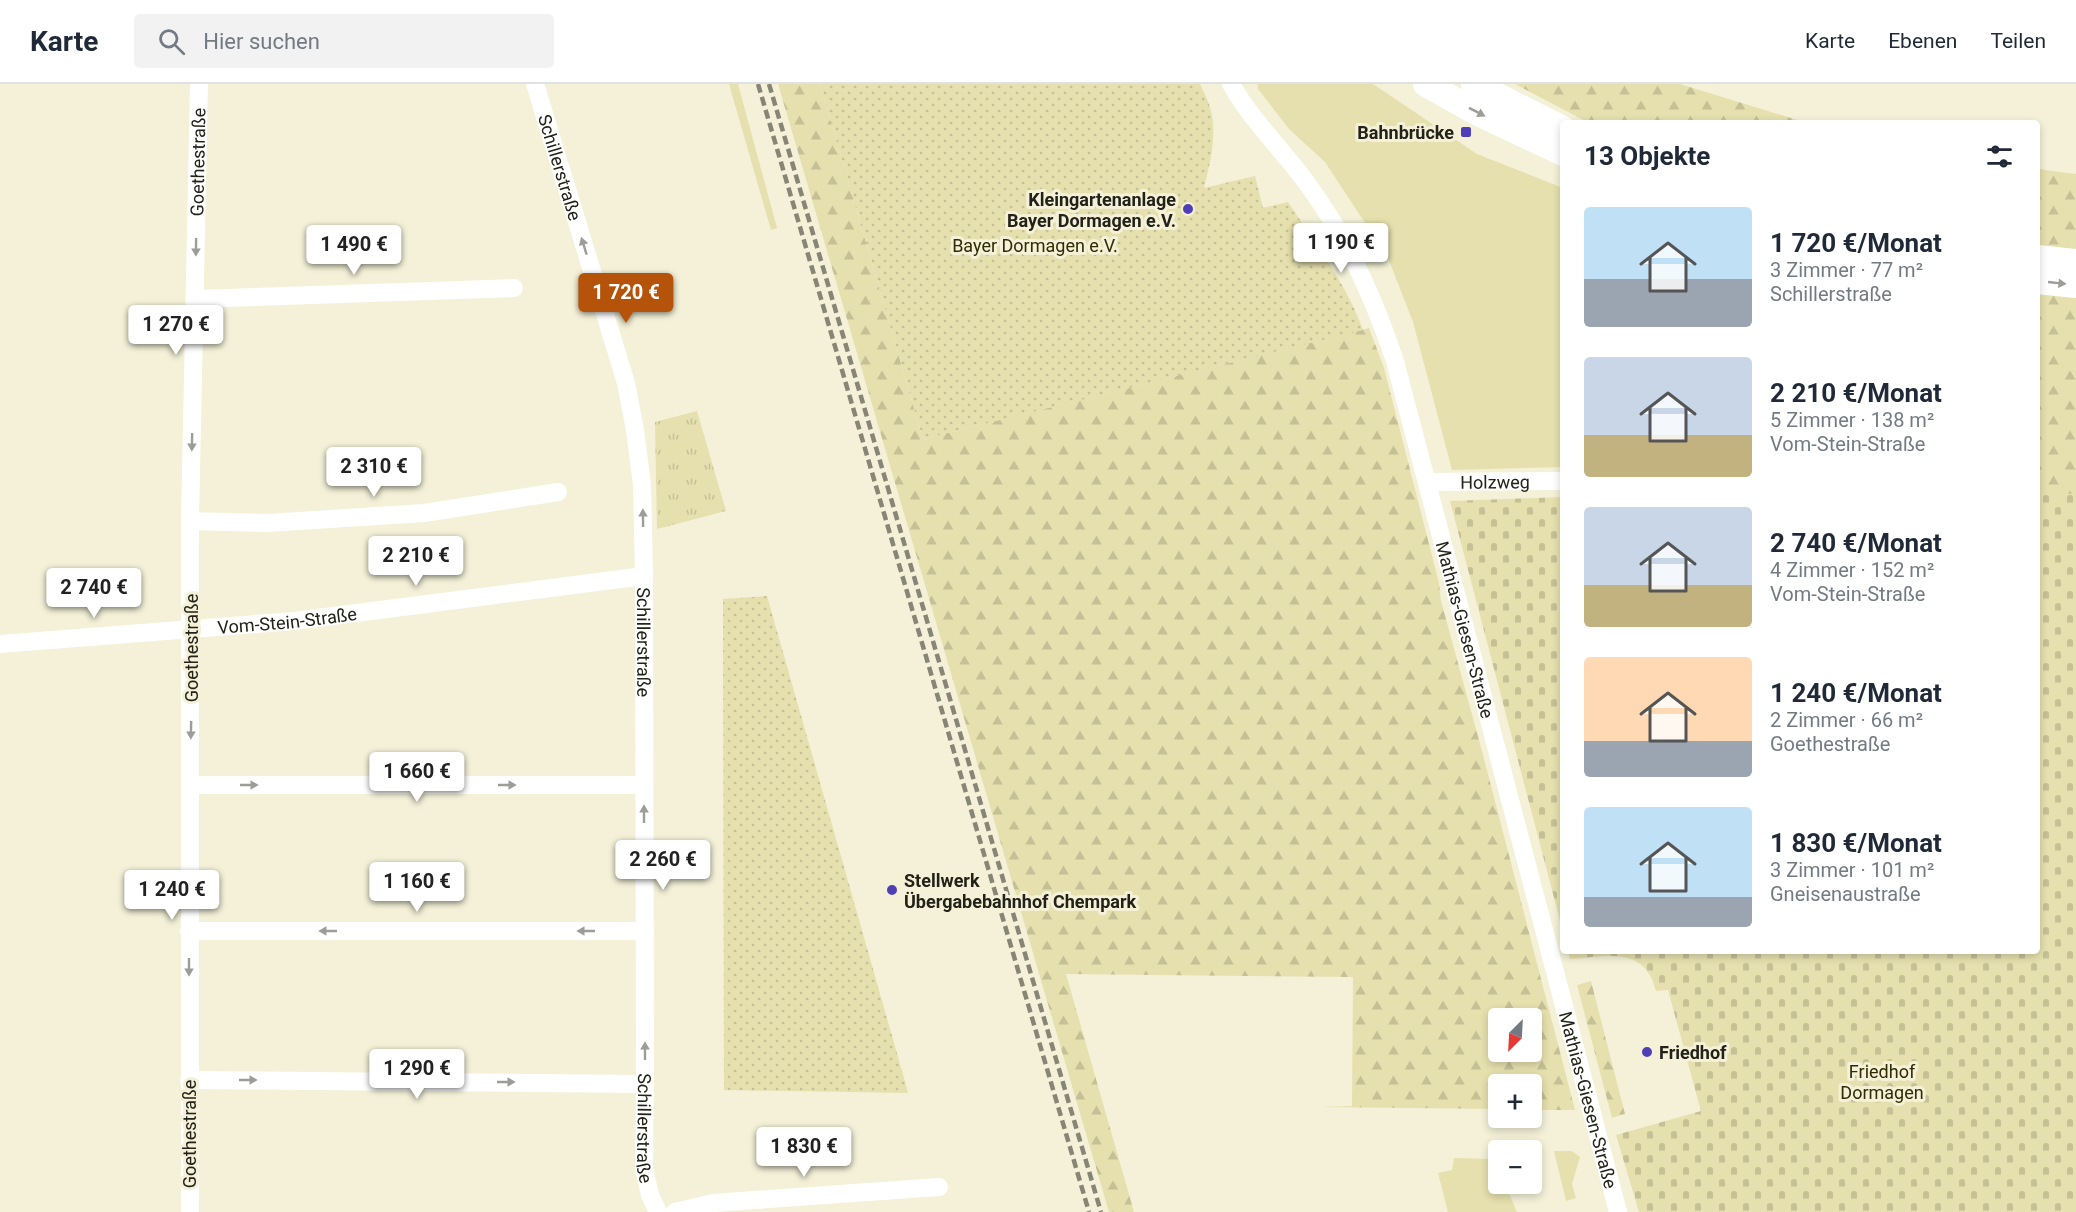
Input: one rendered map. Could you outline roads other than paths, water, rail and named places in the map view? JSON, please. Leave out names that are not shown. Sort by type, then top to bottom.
[{"type":"main road","points":[[1426,84],[1476,112],[1560,152]]},
{"type":"main road","points":[[1474,84],[1560,127]]},
{"type":"main road","points":[[2040,258],[2076,262]]},
{"type":"main road","points":[[2040,281],[2076,285]]},
{"type":"street","name":"Goethestraße","points":[[190,1212],[190,521],[199,84]]},
{"type":"street","name":"Schillerstraße","points":[[535,84],[626,383],[642,485],[644,1168],[650,1195],[658,1212]]},
{"type":"street","name":"Mathias-Giesen-Straße","points":[[1231,84],[1243,103],[1322,205],[1364,280],[1383,324],[1395,361],[1618,1212]]},
{"type":"street","points":[[195,299],[514,288]]},
{"type":"street","name":"Holzweg","points":[[1426,482],[1560,481]]},
{"type":"street","points":[[190,521],[267,523],[423,513],[558,492]]},
{"type":"street","name":"Vom-Stein-Straße","points":[[0,644],[294,621],[644,576]]},
{"type":"street","points":[[190,785],[644,785]]},
{"type":"street","points":[[189,931],[645,931]]},
{"type":"street","points":[[189,1080],[645,1084]]},
{"type":"street","points":[[675,1212],[713,1203],[939,1187]]},
{"type":"railway","points":[[758,84],[1089,1212]]},
{"type":"railway","points":[[769,84],[1101,1212]]},
{"type":"place","name":"Bahnbrücke","points":[[1466,132]]},
{"type":"place","name":"Kleingartenanlage Bayer Dormagen e.V.","points":[[1188,209]]},
{"type":"place","name":"Stellwerk Übergabebahnhof Chempark","points":[[892,890]]},
{"type":"place","name":"Friedhof","points":[[1647,1052]]},
{"type":"park label","name":"Bayer Dormagen e.V.","points":[[1035,245]]},
{"type":"park label","name":"Friedhof Dormagen","points":[[1882,1081]]}]
